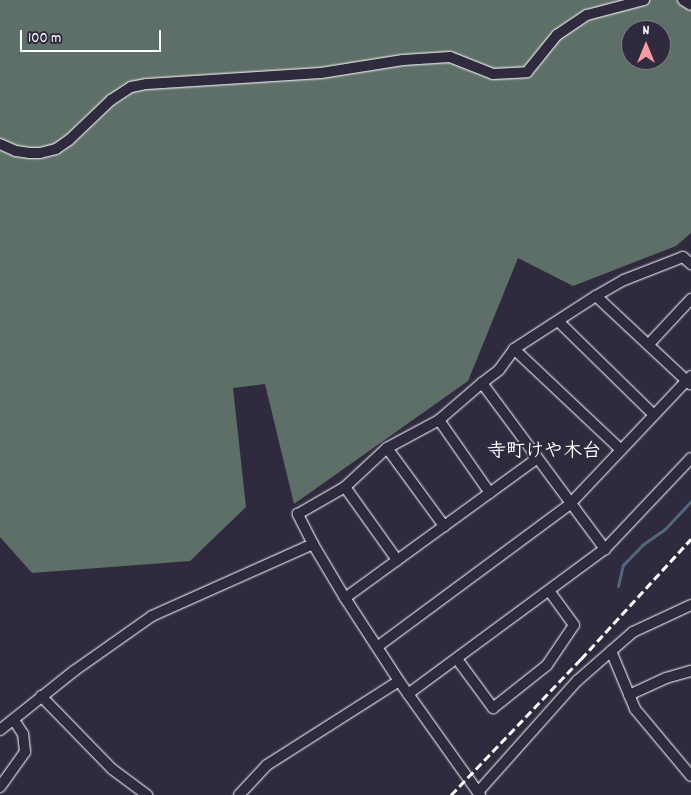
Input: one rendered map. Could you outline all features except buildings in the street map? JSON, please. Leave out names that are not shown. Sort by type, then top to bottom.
[{"type":"street","points":[[0,144],[16,151],[30,153],[40,153],[56,148],[69,140],[111,100],[131,88],[147,84],[321,73],[403,60],[450,57],[493,74],[527,72],[557,35],[587,15],[644,0]]},
{"type":"street","points":[[683,0],[691,5]]},
{"type":"street","points":[[691,264],[683,257],[624,280],[596,296],[514,349],[500,370],[482,382],[439,420],[387,448],[345,487],[298,514],[313,544],[345,598],[399,681],[479,793],[577,681],[633,632],[691,605]]},
{"type":"street","points":[[377,647],[570,504],[654,415],[690,380],[596,296]]},
{"type":"street","points":[[649,344],[691,299]]},
{"type":"street","points":[[558,321],[654,415]]},
{"type":"street","points":[[514,349],[621,450]]},
{"type":"street","points":[[482,382],[536,459],[605,549]]},
{"type":"street","points":[[439,420],[490,493]]},
{"type":"street","points":[[387,448],[444,526]]},
{"type":"street","points":[[408,694],[550,592],[605,549],[691,458]]},
{"type":"street","points":[[345,598],[536,459]]},
{"type":"street","points":[[345,487],[397,560]]},
{"type":"street","points":[[0,730],[41,696],[152,616],[313,544]]},
{"type":"street","points":[[458,659],[492,708],[547,665],[574,625],[550,592]]},
{"type":"street","points":[[611,651],[635,709],[691,776]]},
{"type":"street","points":[[629,695],[666,678],[691,671]]},
{"type":"street","points":[[239,795],[267,765],[399,681]]},
{"type":"street","points":[[41,696],[112,769],[147,795]]},
{"type":"street","points":[[0,787],[24,752],[23,734],[14,720]]},
{"type":"green space","points":[[0,0],[691,0],[691,233],[676,246],[573,286],[518,258],[468,381],[294,504],[265,384],[233,388],[246,507],[190,561],[32,573],[0,537]]},
{"type":"waterway","points":[[618,586],[623,565],[642,545],[665,529],[691,501]]},
{"type":"railway","points":[[451,795],[581,659],[691,539]]},
{"type":"district","name":"寺町けや木台","points":[[544,453]]}]
